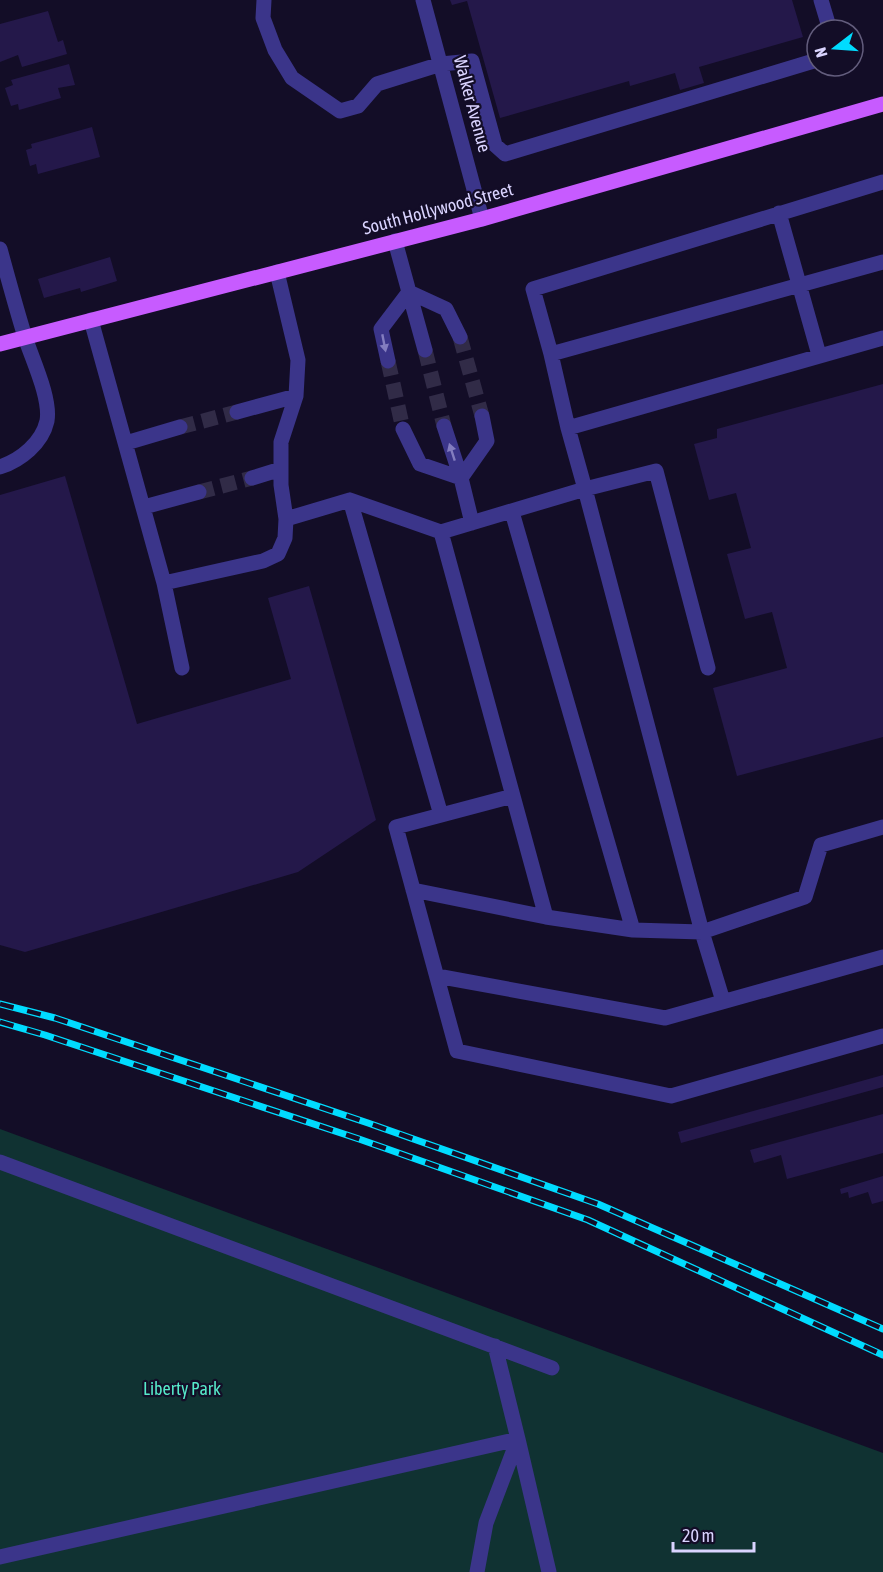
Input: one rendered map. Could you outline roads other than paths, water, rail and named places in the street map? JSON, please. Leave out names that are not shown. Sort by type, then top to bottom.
[{"type":"main road","name":"South Hollywood Street","points":[[0,344],[482,219],[883,104]]},
{"type":"street","points":[[264,0],[263,18],[274,50],[292,78],[340,111],[358,106],[377,84],[441,64],[472,61],[495,146],[506,154],[805,64]]},
{"type":"street","name":"Walker Avenue","points":[[423,0],[482,219]]},
{"type":"street","points":[[821,0],[826,18]]},
{"type":"street","points":[[723,1001],[702,932],[533,289],[883,182]]},
{"type":"street","points":[[779,213],[819,355]]},
{"type":"street","points":[[395,241],[425,350]]},
{"type":"street","points":[[0,249],[44,391],[47,419],[39,440],[26,453],[0,467]]},
{"type":"street","points":[[550,354],[883,262]]},
{"type":"street","points":[[164,583],[263,561],[278,554],[285,538],[281,442],[296,396],[298,360],[278,272]]},
{"type":"street","points":[[409,292],[446,309],[460,338]]},
{"type":"street","points":[[388,360],[381,329],[409,292]]},
{"type":"street","points":[[91,320],[164,583],[182,668]]},
{"type":"street","points":[[568,428],[883,338]]},
{"type":"street","points":[[237,412],[296,396]]},
{"type":"street","points":[[461,478],[487,441],[482,416]]},
{"type":"street","points":[[444,426],[461,478],[472,523]]},
{"type":"street","points":[[126,443],[180,427]]},
{"type":"street","points":[[404,429],[420,464],[461,478]]},
{"type":"street","points":[[252,478],[281,469]]},
{"type":"street","points":[[286,519],[350,500],[441,532],[585,489],[656,471],[708,668]]},
{"type":"street","points":[[144,507],[199,492]]},
{"type":"street","points":[[350,500],[441,815]]},
{"type":"street","points":[[512,512],[633,930]]},
{"type":"street","points":[[441,532],[546,917]]},
{"type":"street","points":[[513,796],[396,827],[458,1051],[671,1096],[883,1036]]},
{"type":"street","points":[[414,890],[546,917],[633,930],[702,932],[805,897],[821,845],[883,827]]},
{"type":"street","points":[[437,976],[665,1018],[883,957]]},
{"type":"street","points":[[0,1162],[552,1368]]},
{"type":"street","points":[[495,1346],[549,1572]]},
{"type":"street","points":[[0,1557],[518,1439]]},
{"type":"street","points":[[477,1572],[486,1523],[518,1439]]},
{"type":"tunnel","points":[[460,337],[482,416]]},
{"type":"tunnel","points":[[425,350],[444,426]]},
{"type":"tunnel","points":[[388,361],[403,429]]},
{"type":"tunnel","points":[[180,427],[237,412]]},
{"type":"tunnel","points":[[199,492],[252,478]]},
{"type":"railway","points":[[0,1004],[55,1018],[368,1123],[598,1204],[883,1329]]},
{"type":"railway","points":[[0,1022],[359,1139],[588,1220],[883,1355]]},
{"type":"park label","name":"Liberty Park","points":[[182,1389]]}]
